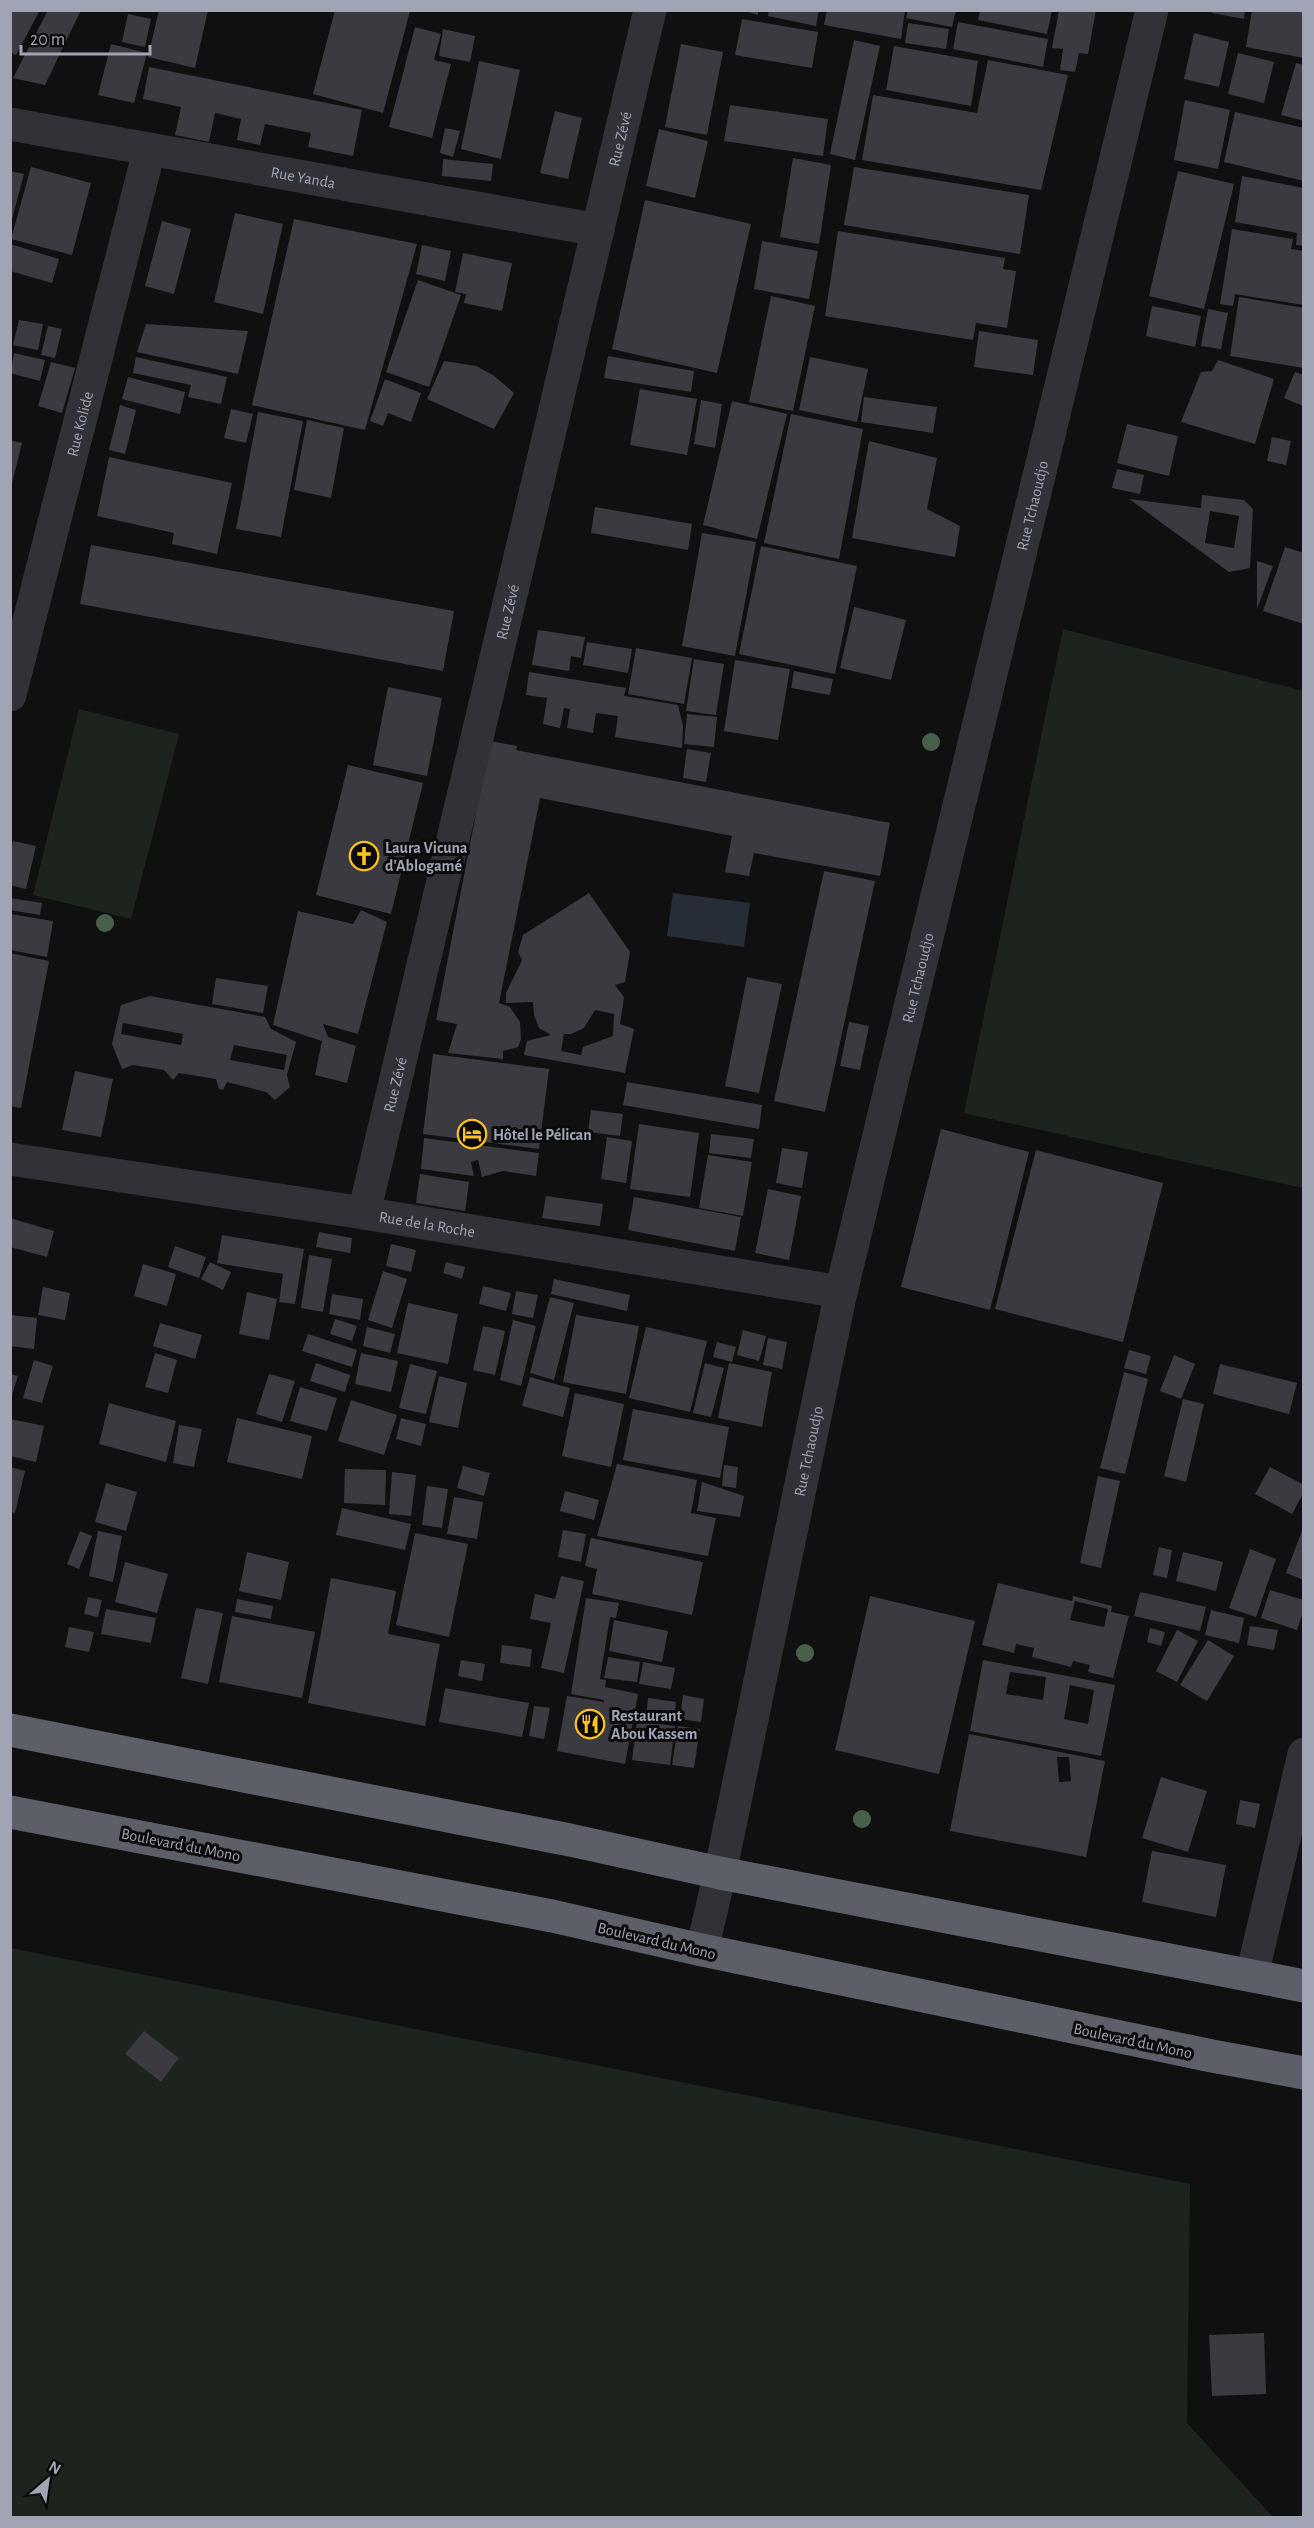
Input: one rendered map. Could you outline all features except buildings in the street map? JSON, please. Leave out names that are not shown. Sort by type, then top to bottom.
[{"type":"highway","points":[[10,1730],[559,1838],[720,1873],[1304,1986]]},
{"type":"highway","name":"Boulevard du Mono","points":[[10,1812],[552,1916],[702,1950],[1304,2073]]},
{"type":"street","name":"Rue Zévé","points":[[364,1213],[650,10]]},
{"type":"street","name":"Rue Tchaoudjo","points":[[702,1950],[841,1292],[1152,10]]},
{"type":"street","name":"Rue Yanda","points":[[10,124],[149,151],[598,230]]},
{"type":"street","name":"Rue Kolide","points":[[10,695],[16,646],[149,151]]},
{"type":"street","name":"Rue de la Roche","points":[[10,1159],[364,1213],[841,1292]]},
{"type":"street","points":[[1252,1975],[1304,1754]]},
{"type":"shaded area","points":[[1063,629],[1303,691],[1303,1188],[964,1113]]},
{"type":"shaded area","points":[[79,709],[179,734],[131,919],[33,895]]},
{"type":"shaded area","points":[[673,893],[750,903],[744,947],[667,936]]},
{"type":"shaded area","points":[[10,1948],[1190,2184],[1187,2423],[1273,2517],[11,2517]]},
{"type":"place","name":"Laura Vicuna d'Ablogamé","points":[[364,856]]},
{"type":"place","name":"Hôtel le Pélican","points":[[472,1134]]},
{"type":"place","name":"Restaurant Abou Kassem","points":[[590,1724]]}]
